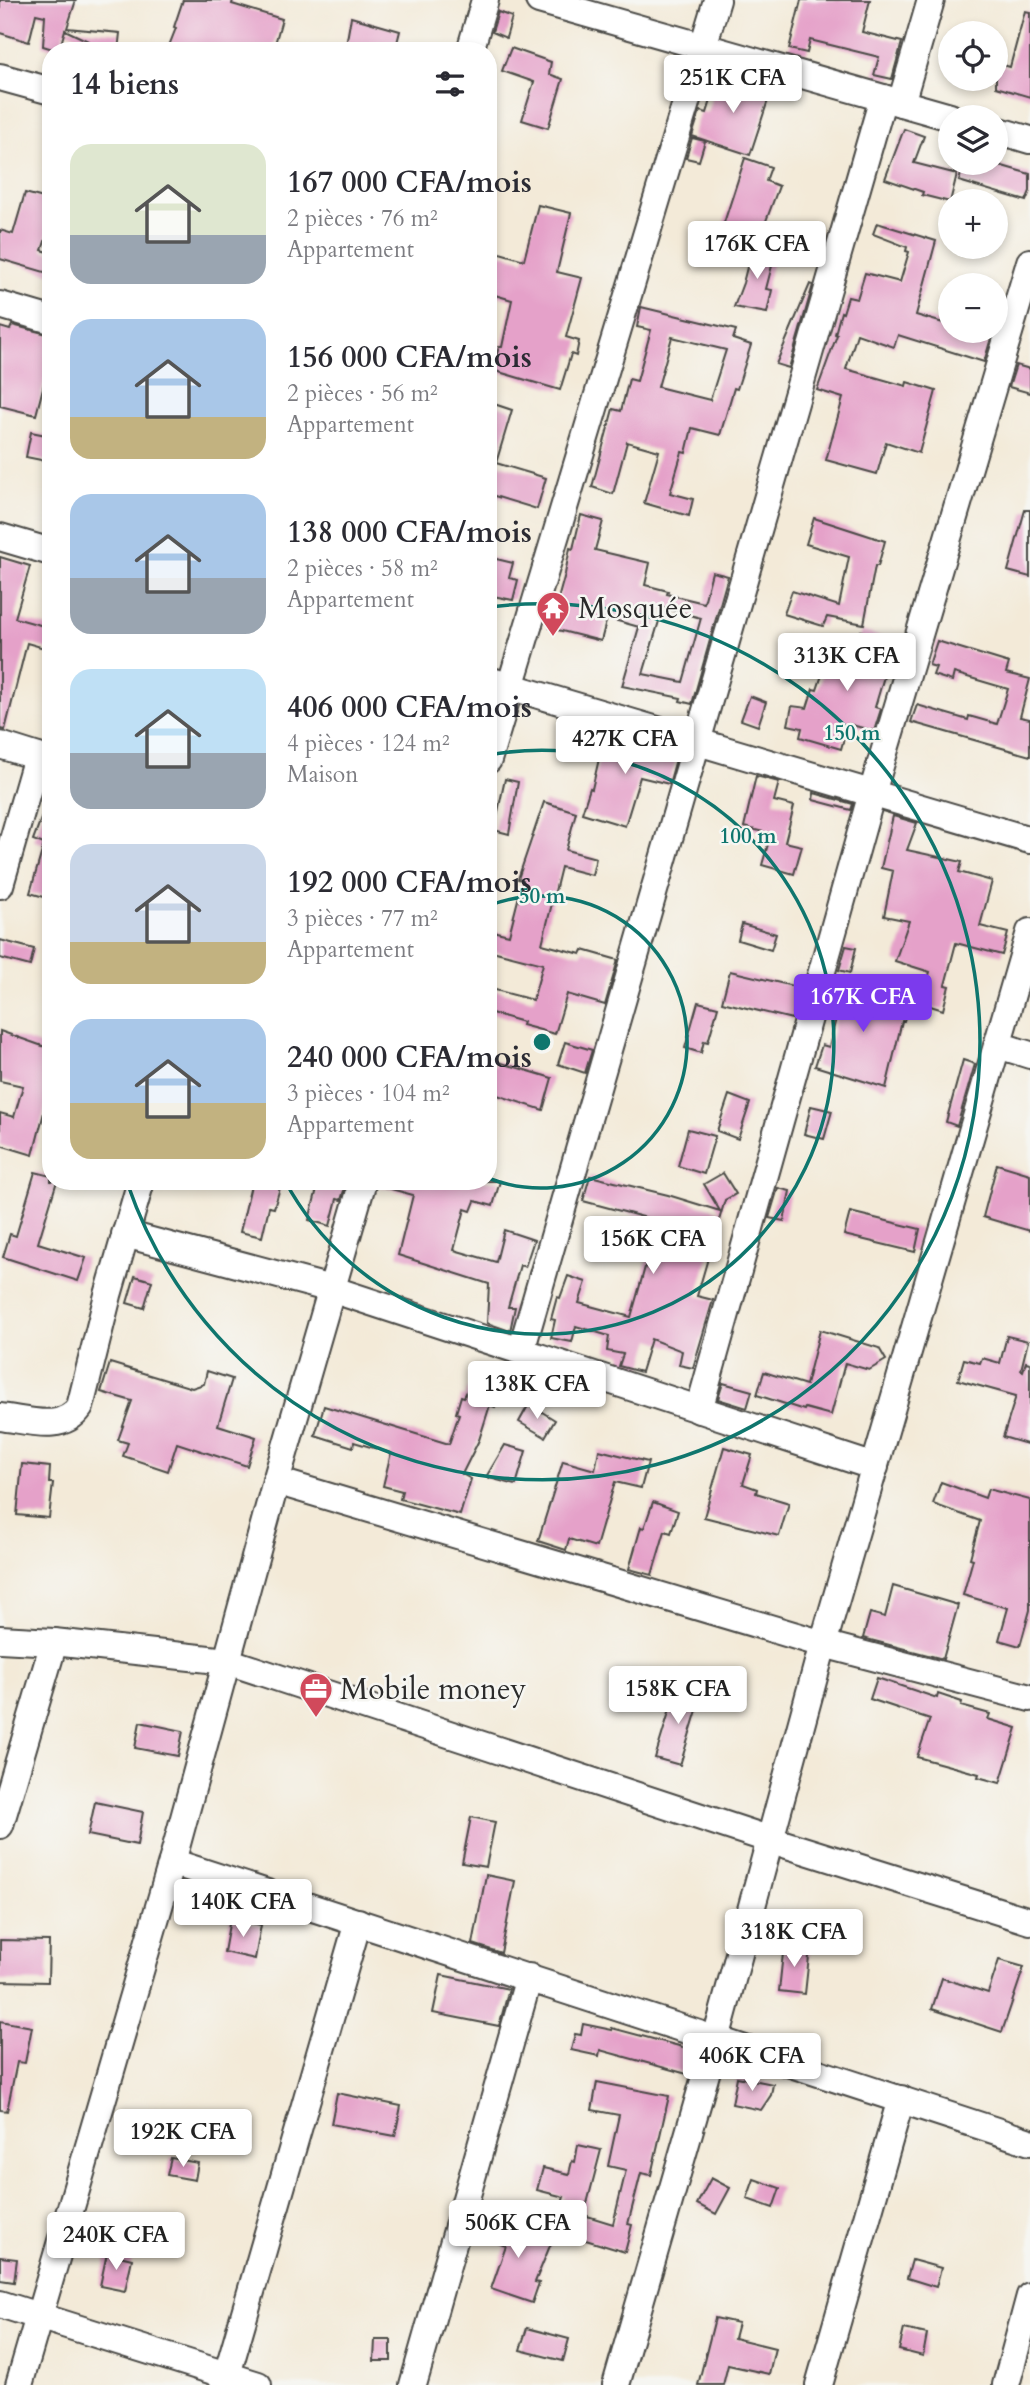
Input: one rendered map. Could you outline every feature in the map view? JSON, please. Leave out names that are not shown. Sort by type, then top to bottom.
[{"type":"street","points":[[473,42],[485,0]]},
{"type":"street","points":[[539,0],[938,114]]},
{"type":"street","points":[[717,0],[499,684],[1030,840]]},
{"type":"street","points":[[522,1352],[698,742],[892,101],[931,0]]},
{"type":"street","points":[[0,77],[42,89]]},
{"type":"street","points":[[1008,134],[1030,140]]},
{"type":"street","points":[[699,1410],[872,793],[1030,262]]},
{"type":"street","points":[[0,305],[42,317]]},
{"type":"street","points":[[0,537],[42,549]]},
{"type":"street","points":[[0,746],[42,758]]},
{"type":"street","points":[[0,885],[42,765]]},
{"type":"street","points":[[616,2385],[716,2039],[822,1644],[1030,932]]},
{"type":"street","points":[[998,1045],[1030,1055]]},
{"type":"street","points":[[0,1417],[56,1424],[72,1418],[80,1407],[138,1190]]},
{"type":"street","points":[[19,2385],[172,1862],[276,1481],[360,1190]]},
{"type":"street","points":[[125,1234],[331,1289],[875,1467]]},
{"type":"street","points":[[276,1481],[822,1644],[1030,1696]]},
{"type":"street","points":[[0,1639],[54,1642],[227,1661],[768,1839],[1030,1921]]},
{"type":"street","points":[[0,1825],[54,1642]]},
{"type":"street","points":[[172,1862],[1030,2142]]},
{"type":"street","points":[[225,2381],[358,1922]]},
{"type":"street","points":[[414,2385],[529,1977]]},
{"type":"street","points":[[820,2385],[901,2099]]},
{"type":"street","points":[[1006,2385],[1030,2296]]},
{"type":"street","points":[[0,2304],[39,2315],[225,2381],[258,2385]]},
{"type":"building","points":[[0,0],[76,0],[67,28],[120,33],[119,42],[90,42],[65,30],[62,42],[43,42],[45,16],[36,14],[29,42],[0,33]]},
{"type":"building","points":[[183,0],[233,0],[232,4],[282,19],[276,42],[171,42],[176,28],[174,27]]},
{"type":"building","points":[[801,0],[870,0],[862,32],[902,42],[892,79],[874,75],[879,57],[810,40],[807,53],[789,49]]},
{"type":"building","points":[[1025,11],[1030,12],[1030,97],[1008,91],[1010,67]]},
{"type":"building","points":[[498,12],[512,17],[506,38],[492,32]]},
{"type":"building","points":[[351,17],[400,31],[397,42],[347,42]]},
{"type":"building","points":[[511,48],[551,62],[549,74],[563,79],[548,128],[522,120],[534,82],[502,71]]},
{"type":"building","points":[[719,75],[771,91],[750,155],[692,136],[700,111],[707,113]]},
{"type":"building","points":[[904,129],[924,136],[914,163],[938,169],[938,175],[957,175],[953,189],[938,189],[938,199],[885,179]]},
{"type":"building","points":[[692,138],[705,141],[699,161],[686,158]]},
{"type":"building","points":[[745,158],[771,167],[766,181],[779,186],[760,237],[723,226]]},
{"type":"building","points":[[1008,168],[1030,174],[1030,191],[1026,201],[1008,196],[1008,189],[986,189],[959,181],[961,175],[1008,175]]},
{"type":"building","points":[[25,193],[42,198],[42,271],[0,259],[0,230],[13,234]]},
{"type":"building","points":[[538,205],[571,213],[557,272],[582,278],[566,337],[579,341],[576,356],[571,354],[560,390],[497,371],[497,354],[499,347],[502,347],[512,300],[497,296],[497,252],[524,260]]},
{"type":"building","points":[[877,223],[936,241],[916,315],[938,321],[938,343],[990,343],[984,362],[898,335],[894,347],[857,334],[846,369],[906,386],[907,382],[936,391],[919,453],[886,442],[877,474],[826,460],[843,398],[817,390],[837,335],[835,334],[841,312],[843,313],[848,297],[857,299],[865,273],[900,282],[909,252],[906,251],[907,247],[873,234]]},
{"type":"building","points":[[753,244],[776,250],[766,289],[772,290],[767,313],[734,307]]},
{"type":"building","points":[[810,284],[813,285],[789,368],[776,364]]},
{"type":"building","points":[[641,307],[736,330],[733,339],[751,345],[720,435],[692,428],[686,453],[682,452],[670,493],[693,499],[689,516],[644,503],[659,451],[627,442],[613,494],[592,487],[613,409],[621,411],[629,379],[637,381],[651,330],[637,327]],"holes":[[[672,337],[726,350],[710,400],[658,387]]]},
{"type":"building","points":[[12,325],[42,333],[42,392],[36,415],[0,406],[0,327],[10,330]]},
{"type":"building","points":[[1016,365],[1030,369],[1030,393],[1009,387]]},
{"type":"building","points":[[497,405],[512,410],[497,460]]},
{"type":"building","points":[[31,432],[42,434],[42,460],[26,457]]},
{"type":"building","points":[[497,463],[546,478],[537,509],[497,497]]},
{"type":"building","points":[[1025,510],[1030,510],[1030,577],[1008,571]]},
{"type":"building","points":[[581,515],[603,521],[595,550],[650,563],[645,585],[668,591],[667,594],[704,603],[712,572],[728,576],[692,704],[680,701],[681,698],[622,686],[639,627],[607,618],[601,641],[550,628],[570,548],[573,549]],"holes":[[[663,608],[701,618],[683,682],[643,674]]]},
{"type":"building","points":[[814,518],[885,541],[878,566],[875,566],[864,624],[827,617],[823,626],[784,614],[792,591],[839,606],[849,557],[806,544]]},
{"type":"building","points":[[0,557],[30,566],[15,618],[42,626],[42,647],[27,643],[5,730],[0,729]]},
{"type":"building","points":[[497,559],[513,563],[509,578],[518,580],[513,600],[497,597]]},
{"type":"building","points":[[861,631],[900,642],[894,664],[888,663],[875,707],[881,709],[874,731],[848,724],[841,749],[800,737],[802,728],[788,725],[792,706],[807,708],[813,689],[817,690],[827,660],[850,668]]},
{"type":"building","points":[[937,641],[1009,663],[1006,673],[1030,679],[1020,717],[1030,719],[1030,756],[911,722],[917,705],[968,720],[969,716],[997,724],[1008,689],[954,673],[952,681],[933,675],[936,667],[929,665]]},
{"type":"building","points":[[750,696],[766,702],[758,726],[741,720]]},
{"type":"building","points":[[605,733],[678,752],[669,784],[640,777],[625,826],[582,813],[590,788],[592,789]]},
{"type":"building","points":[[756,776],[779,782],[774,801],[794,806],[785,842],[802,846],[794,874],[762,865],[771,834],[744,827]]},
{"type":"building","points":[[505,779],[518,782],[509,834],[497,831],[497,816]]},
{"type":"building","points":[[814,793],[853,804],[851,810],[813,800]]},
{"type":"building","points":[[544,802],[576,812],[566,850],[596,858],[592,875],[561,867],[542,944],[581,954],[583,950],[618,960],[605,1005],[567,994],[555,1034],[497,1015],[497,990],[533,1000],[543,964],[497,952],[497,932],[509,935],[523,880],[518,879]]},
{"type":"building","points":[[42,816],[42,843],[33,840]]},
{"type":"building","points":[[893,816],[917,823],[907,850],[962,862],[959,872],[992,881],[980,926],[1008,933],[1002,955],[956,943],[945,985],[949,986],[943,1010],[921,1003],[930,972],[895,961],[909,921],[884,916],[893,871],[881,868]]},
{"type":"building","points":[[42,851],[42,896],[30,893]]},
{"type":"building","points":[[742,924],[776,934],[771,950],[738,940]]},
{"type":"building","points":[[0,940],[34,949],[30,966],[0,958]]},
{"type":"building","points":[[846,946],[856,948],[850,973],[839,970]]},
{"type":"building","points":[[730,971],[801,988],[792,1019],[722,1002]]},
{"type":"building","points":[[835,982],[909,1000],[886,1088],[815,1066],[822,1045],[829,1047],[839,1006],[829,1004]]},
{"type":"building","points":[[698,1002],[718,1007],[708,1042],[704,1041],[701,1053],[685,1048]]},
{"type":"building","points":[[0,1031],[42,1046],[42,1120],[33,1155],[0,1145],[0,1113],[14,1117],[23,1086],[0,1081]]},
{"type":"building","points":[[565,1042],[592,1050],[585,1073],[558,1064]]},
{"type":"building","points":[[963,1060],[975,1064],[957,1126],[946,1122]]},
{"type":"building","points":[[497,1062],[552,1078],[543,1110],[497,1095]]},
{"type":"building","points":[[729,1095],[750,1103],[738,1139],[717,1131]]},
{"type":"building","points":[[811,1106],[832,1111],[824,1139],[804,1134]]},
{"type":"building","points":[[688,1129],[715,1136],[704,1174],[678,1166]]},
{"type":"building","points":[[997,1164],[1030,1174],[1030,1231],[983,1217]]},
{"type":"building","points":[[35,1172],[42,1174],[42,1190],[54,1190],[38,1243],[86,1258],[78,1281],[3,1257],[10,1234],[16,1236]]},
{"type":"building","points":[[723,1173],[736,1194],[725,1200],[697,1296],[713,1300],[693,1368],[679,1365],[682,1351],[651,1339],[641,1372],[619,1366],[623,1354],[607,1351],[609,1336],[576,1326],[572,1342],[551,1338],[555,1320],[551,1319],[557,1297],[560,1298],[568,1276],[586,1282],[579,1303],[631,1317],[658,1221],[583,1201],[590,1176],[720,1211],[704,1184]]},
{"type":"building","points":[[497,1181],[500,1181],[493,1206],[475,1201],[471,1211],[465,1209],[454,1250],[496,1262],[504,1230],[534,1240],[525,1267],[520,1265],[508,1307],[515,1307],[510,1331],[487,1323],[489,1284],[398,1255],[413,1195],[395,1190],[497,1190]]},
{"type":"building","points":[[778,1188],[790,1191],[784,1221],[769,1218]]},
{"type":"building","points":[[250,1190],[279,1190],[274,1208],[269,1207],[262,1237],[240,1232]]},
{"type":"building","points":[[317,1190],[344,1190],[341,1200],[337,1199],[330,1226],[309,1220]]},
{"type":"building","points":[[850,1212],[920,1229],[915,1252],[844,1235]]},
{"type":"building","points":[[135,1276],[152,1281],[144,1308],[127,1303]]},
{"type":"building","points":[[820,1330],[879,1348],[886,1360],[869,1370],[845,1363],[831,1415],[805,1408],[804,1410],[757,1395],[764,1372],[806,1385]]},
{"type":"building","points":[[1007,1336],[1028,1341],[1021,1370],[1023,1371],[1026,1362],[1030,1363],[1030,1445],[1003,1437],[1016,1396],[958,1380],[964,1359],[980,1363],[982,1358],[1000,1363]]},
{"type":"building","points":[[110,1363],[192,1388],[204,1384],[207,1371],[232,1379],[218,1425],[256,1437],[247,1466],[177,1443],[168,1471],[123,1456],[128,1443],[118,1440],[132,1401],[101,1392]]},
{"type":"building","points":[[476,1373],[505,1388],[495,1407],[490,1405],[479,1440],[462,1474],[471,1479],[460,1515],[400,1499],[402,1491],[383,1486],[391,1453],[354,1442],[353,1447],[315,1435],[324,1406],[449,1444],[459,1414],[456,1413],[461,1396],[464,1397]]},
{"type":"building","points":[[723,1383],[752,1391],[747,1408],[718,1399]]},
{"type":"building","points":[[529,1404],[555,1420],[545,1437],[519,1422]]},
{"type":"building","points":[[505,1445],[526,1451],[516,1485],[486,1477]]},
{"type":"building","points":[[724,1447],[752,1455],[743,1484],[757,1489],[756,1493],[789,1503],[779,1536],[704,1517]]},
{"type":"building","points":[[599,1450],[648,1462],[641,1488],[615,1482],[596,1547],[569,1539],[566,1550],[538,1541],[563,1461],[595,1470]]},
{"type":"building","points":[[22,1464],[50,1467],[49,1483],[53,1483],[49,1518],[17,1515]]},
{"type":"building","points":[[941,1482],[985,1498],[988,1489],[1030,1500],[1030,1610],[1020,1646],[999,1640],[1008,1608],[963,1595],[980,1521],[933,1504]]},
{"type":"building","points":[[653,1502],[678,1511],[671,1533],[665,1531],[652,1575],[629,1569],[641,1527],[644,1528]]},
{"type":"building","points":[[893,1586],[958,1605],[943,1659],[863,1638],[870,1613],[885,1617]]},
{"type":"building","points":[[877,1678],[937,1698],[938,1694],[962,1702],[961,1706],[990,1714],[988,1719],[1017,1728],[1000,1783],[978,1777],[979,1774],[917,1757],[930,1719],[870,1699]]},
{"type":"building","points":[[677,1686],[702,1694],[680,1765],[655,1758]]},
{"type":"building","points":[[140,1722],[183,1731],[178,1756],[135,1748]]},
{"type":"building","points":[[95,1802],[143,1812],[137,1845],[88,1835]]},
{"type":"building","points":[[471,1817],[495,1822],[486,1867],[462,1863]]},
{"type":"building","points":[[486,1875],[515,1881],[501,1953],[473,1944]]},
{"type":"building","points":[[230,1919],[261,1925],[255,1959],[224,1952]]},
{"type":"building","points":[[0,1940],[49,1941],[48,1982],[0,1981]]},
{"type":"building","points":[[784,1944],[810,1947],[805,1994],[779,1991]]},
{"type":"building","points":[[999,1960],[1024,1967],[1002,2032],[932,2009],[942,1978],[988,1993]]},
{"type":"building","points":[[441,1975],[509,1989],[499,2026],[433,2013]]},
{"type":"building","points":[[0,2021],[32,2027],[25,2063],[17,2062],[7,2111],[0,2110]]},
{"type":"building","points":[[583,2024],[612,2028],[694,2050],[687,2074],[600,2050],[599,2056],[571,2050],[575,2034],[581,2035]]},
{"type":"building","points":[[737,2077],[773,2084],[771,2095],[761,2110],[732,2104]]},
{"type":"building","points":[[597,2082],[669,2096],[651,2175],[641,2173],[628,2224],[632,2225],[625,2252],[553,2230],[564,2197],[537,2190],[543,2168],[569,2174],[572,2161],[575,2162],[578,2145],[601,2150],[584,2215],[613,2224],[626,2170],[608,2166],[619,2115],[592,2110]]},
{"type":"building","points":[[337,2093],[401,2106],[395,2136],[331,2124]]},
{"type":"building","points":[[171,2158],[198,2163],[195,2180],[167,2175]]},
{"type":"building","points":[[711,2178],[730,2188],[716,2214],[697,2204]]},
{"type":"building","points":[[754,2179],[780,2188],[773,2208],[747,2199]]},
{"type":"building","points":[[496,2218],[552,2241],[535,2282],[539,2283],[532,2303],[491,2289],[506,2246],[487,2239]]},
{"type":"building","points":[[107,2253],[132,2259],[125,2291],[100,2286]]},
{"type":"building","points":[[0,2257],[17,2259],[14,2282],[0,2280]]},
{"type":"building","points":[[912,2260],[941,2268],[936,2287],[907,2278]]},
{"type":"building","points":[[715,2318],[738,2323],[734,2338],[775,2348],[769,2374],[728,2365],[723,2385],[698,2385]]},
{"type":"building","points":[[527,2328],[569,2339],[563,2361],[520,2350]]},
{"type":"building","points":[[904,2329],[927,2334],[923,2356],[899,2350]]},
{"type":"building","points":[[375,2340],[391,2340],[391,2361],[374,2361]]},
{"type":"place","name":"Mosquée","points":[[553,638]]},
{"type":"place","name":"Mobile money","points":[[316,1719]]}]
